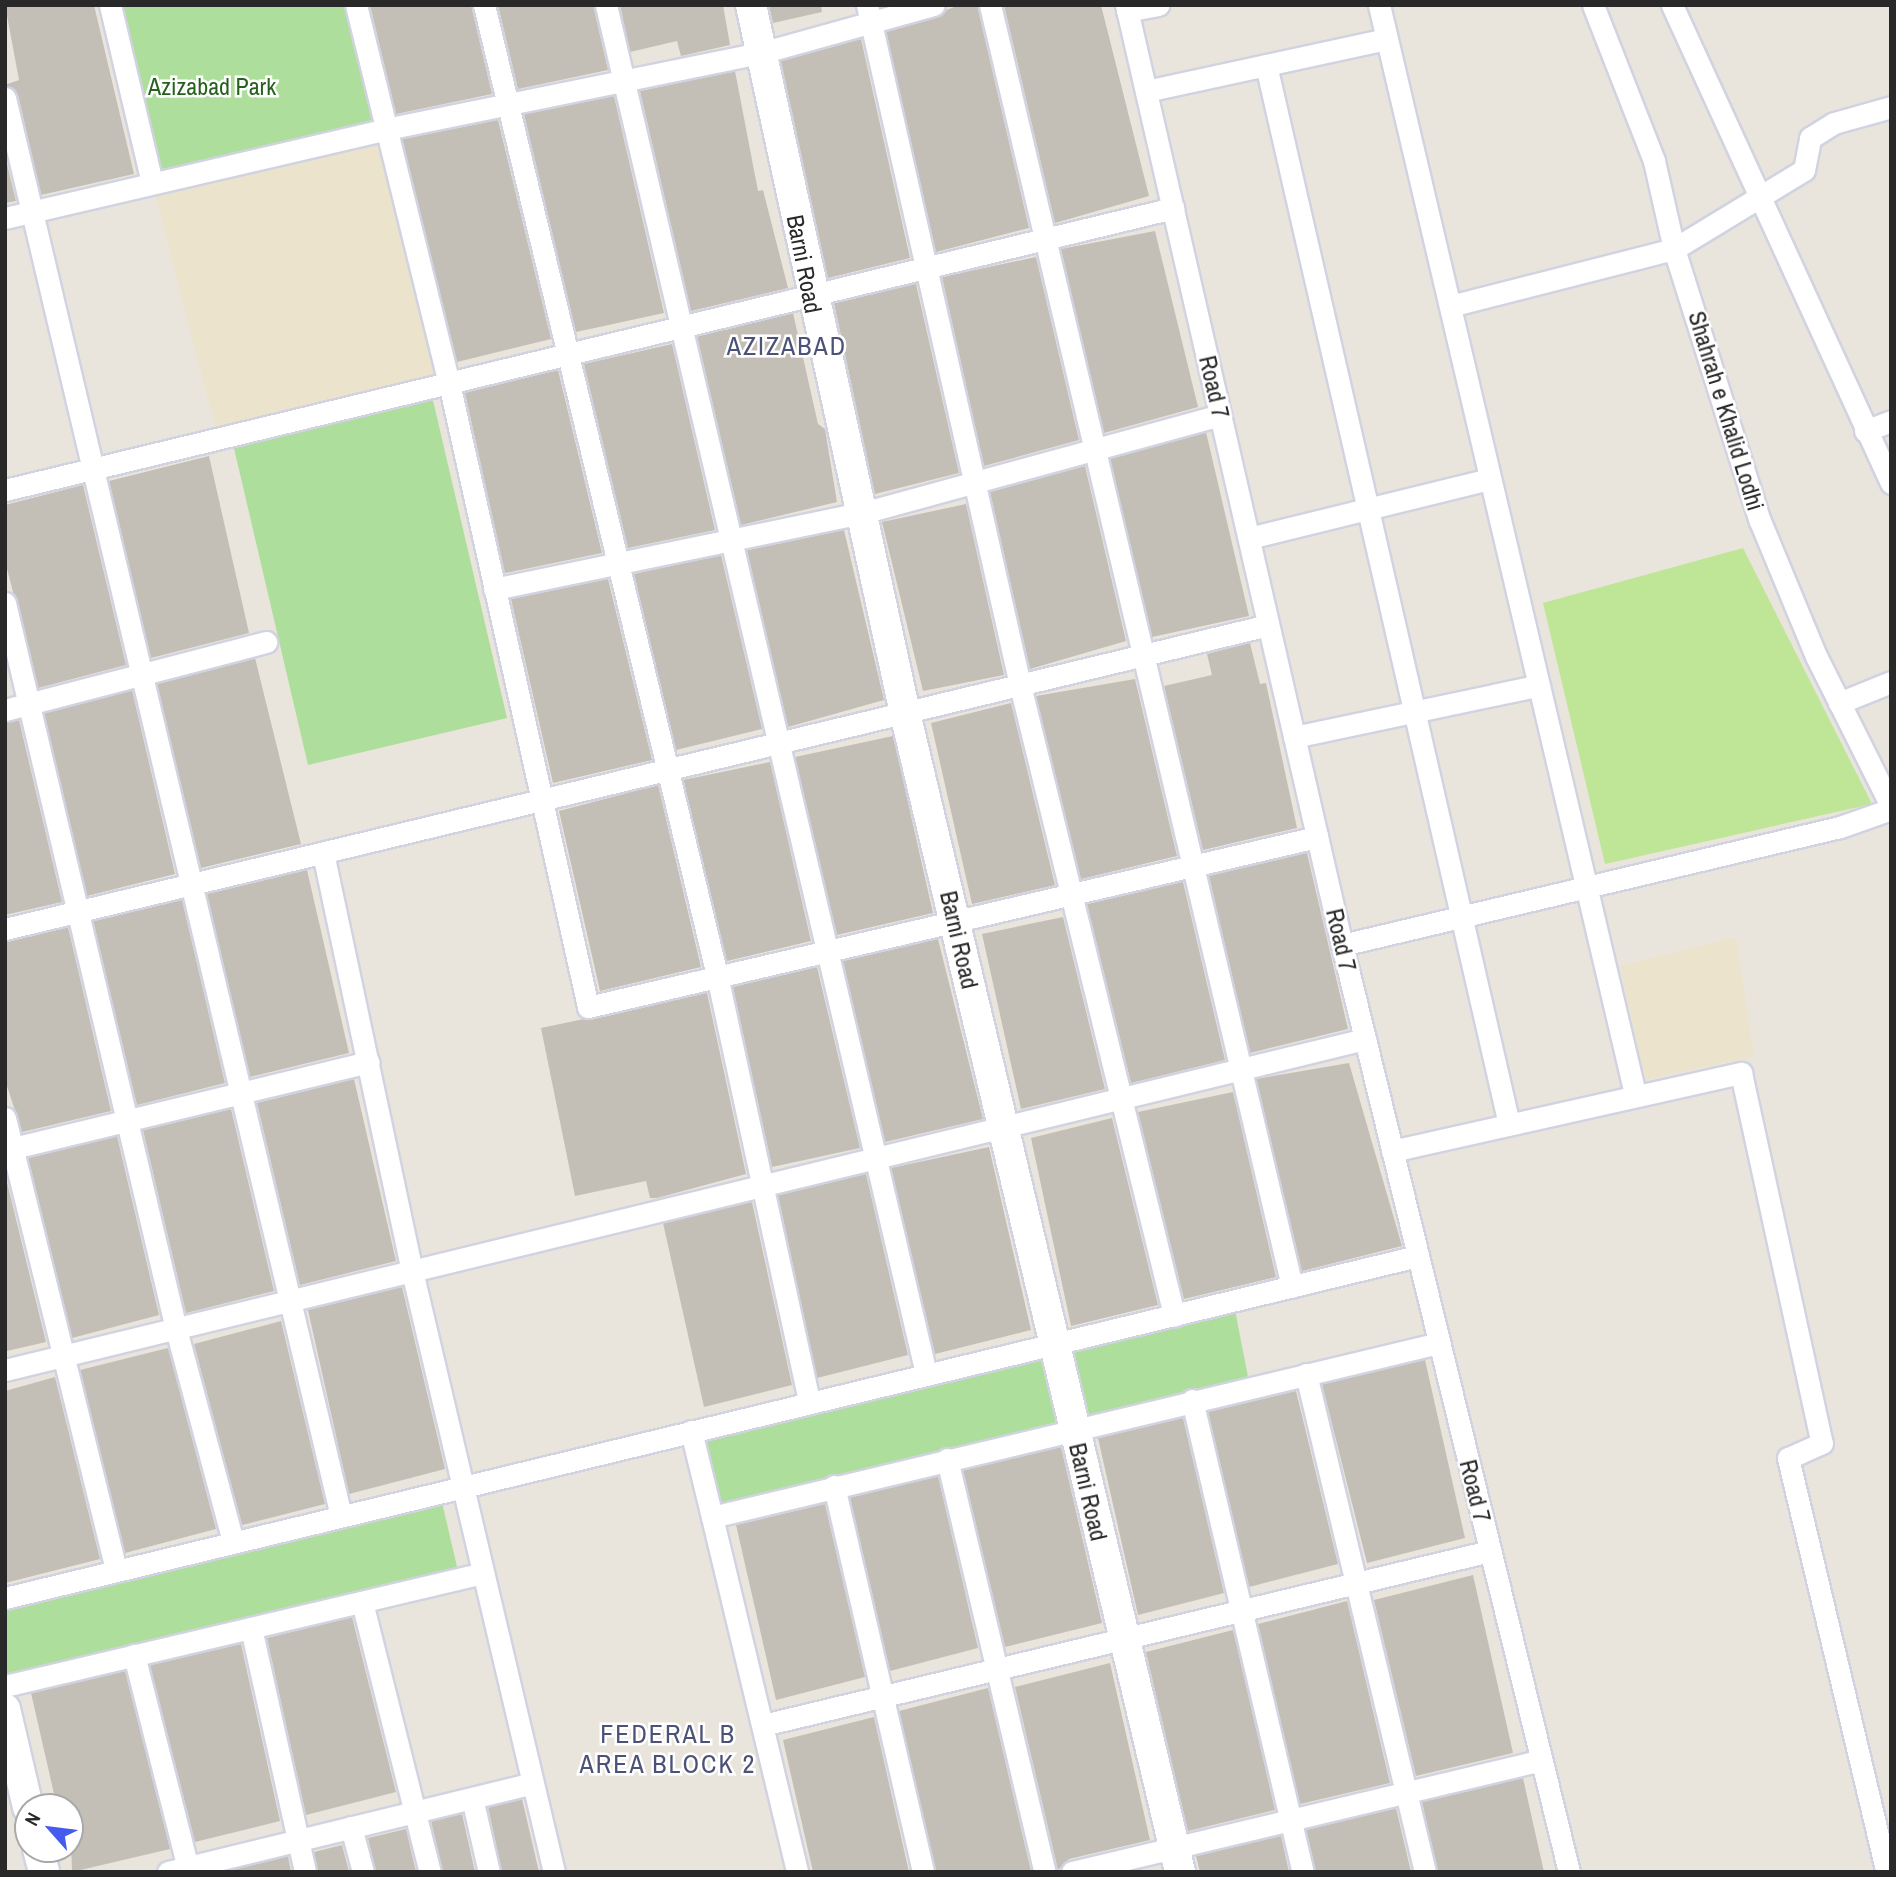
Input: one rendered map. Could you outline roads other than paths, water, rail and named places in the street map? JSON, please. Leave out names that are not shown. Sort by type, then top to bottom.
[{"type":"street","points":[[110,5],[152,183]]},
{"type":"street","points":[[356,5],[449,383],[539,801],[588,1007],[833,954],[1317,837]]},
{"type":"street","points":[[484,5],[616,564],[718,980],[809,1402]]},
{"type":"street","points":[[606,5],[780,743],[833,954],[926,1374]]},
{"type":"street","name":"Barni Road","points":[[751,5],[764,52],[810,296],[862,513],[905,713],[1177,1859]]},
{"type":"street","points":[[5,218],[386,129],[764,52],[870,14],[934,5]]},
{"type":"street","points":[[990,5],[1043,240],[1095,449],[1138,657],[1243,1069],[1292,1287]]},
{"type":"street","points":[[1127,8],[1158,5]]},
{"type":"street","points":[[1379,5],[1635,1094]]},
{"type":"street","name":"Shahrah e Khalid Lodhi","points":[[1593,5],[1654,161],[1674,249],[1760,521],[1839,703],[1891,807]]},
{"type":"street","points":[[1672,5],[1891,483]]},
{"type":"street","name":"Road 7","points":[[1127,8],[1342,945],[1569,1872]]},
{"type":"street","points":[[870,14],[926,268],[978,481],[1020,685],[1174,1315]]},
{"type":"street","points":[[1146,91],[1385,39]]},
{"type":"street","points":[[1266,65],[1510,1124]]},
{"type":"street","points":[[5,98],[141,674],[244,1093],[341,1516]]},
{"type":"street","points":[[1450,306],[1674,249],[1758,193],[1804,170],[1810,138],[1834,123],[1891,107]]},
{"type":"street","points":[[5,490],[1173,208]]},
{"type":"street","points":[[494,589],[862,513],[1220,415]]},
{"type":"street","points":[[1866,431],[1891,421]]},
{"type":"street","points":[[1249,538],[1490,479]]},
{"type":"street","points":[[5,603],[176,1329],[233,1542]]},
{"type":"street","points":[[5,929],[1268,625]]},
{"type":"street","points":[[5,710],[267,642]]},
{"type":"street","points":[[1839,703],[1891,682]]},
{"type":"street","points":[[1294,737],[1537,686]]},
{"type":"street","points":[[1342,945],[1840,827],[1891,807]]},
{"type":"street","points":[[323,853],[412,1271],[554,1872]]},
{"type":"street","points":[[5,1370],[1365,1039]]},
{"type":"street","points":[[9,1149],[369,1062]]},
{"type":"street","points":[[1392,1151],[1635,1094],[1741,1073],[1822,1443],[1788,1458],[1887,1872]]},
{"type":"street","points":[[5,1118],[9,1149],[116,1571]]},
{"type":"street","points":[[5,1598],[1418,1256]]},
{"type":"street","points":[[712,1517],[1439,1343]]},
{"type":"street","points":[[1306,1374],[1359,1583],[1404,1792],[1425,1872]]},
{"type":"street","points":[[1192,1400],[1303,1872]]},
{"type":"street","points":[[691,1431],[797,1872]]},
{"type":"street","points":[[947,1459],[1045,1872]]},
{"type":"street","points":[[834,1486],[923,1872]]},
{"type":"street","points":[[763,1725],[1490,1551]]},
{"type":"street","points":[[5,1686],[482,1573]]},
{"type":"street","points":[[362,1602],[430,1872]]},
{"type":"street","points":[[251,1628],[305,1872]]},
{"type":"street","points":[[134,1655],[182,1870],[532,1783]]},
{"type":"street","points":[[5,1709],[26,1793]]},
{"type":"street","points":[[1072,1872],[1177,1859],[1291,1819],[1541,1760]]},
{"type":"street","points":[[472,1798],[489,1872]]},
{"type":"street","points":[[351,1827],[363,1872]]},
{"type":"district","name":"AZIZABAD","points":[[787,346]]},
{"type":"district","name":"FEDERAL B AREA BLOCK 2","points":[[668,1749]]},
{"type":"park label","name":"Azizabad Park","points":[[212,87]]}]
